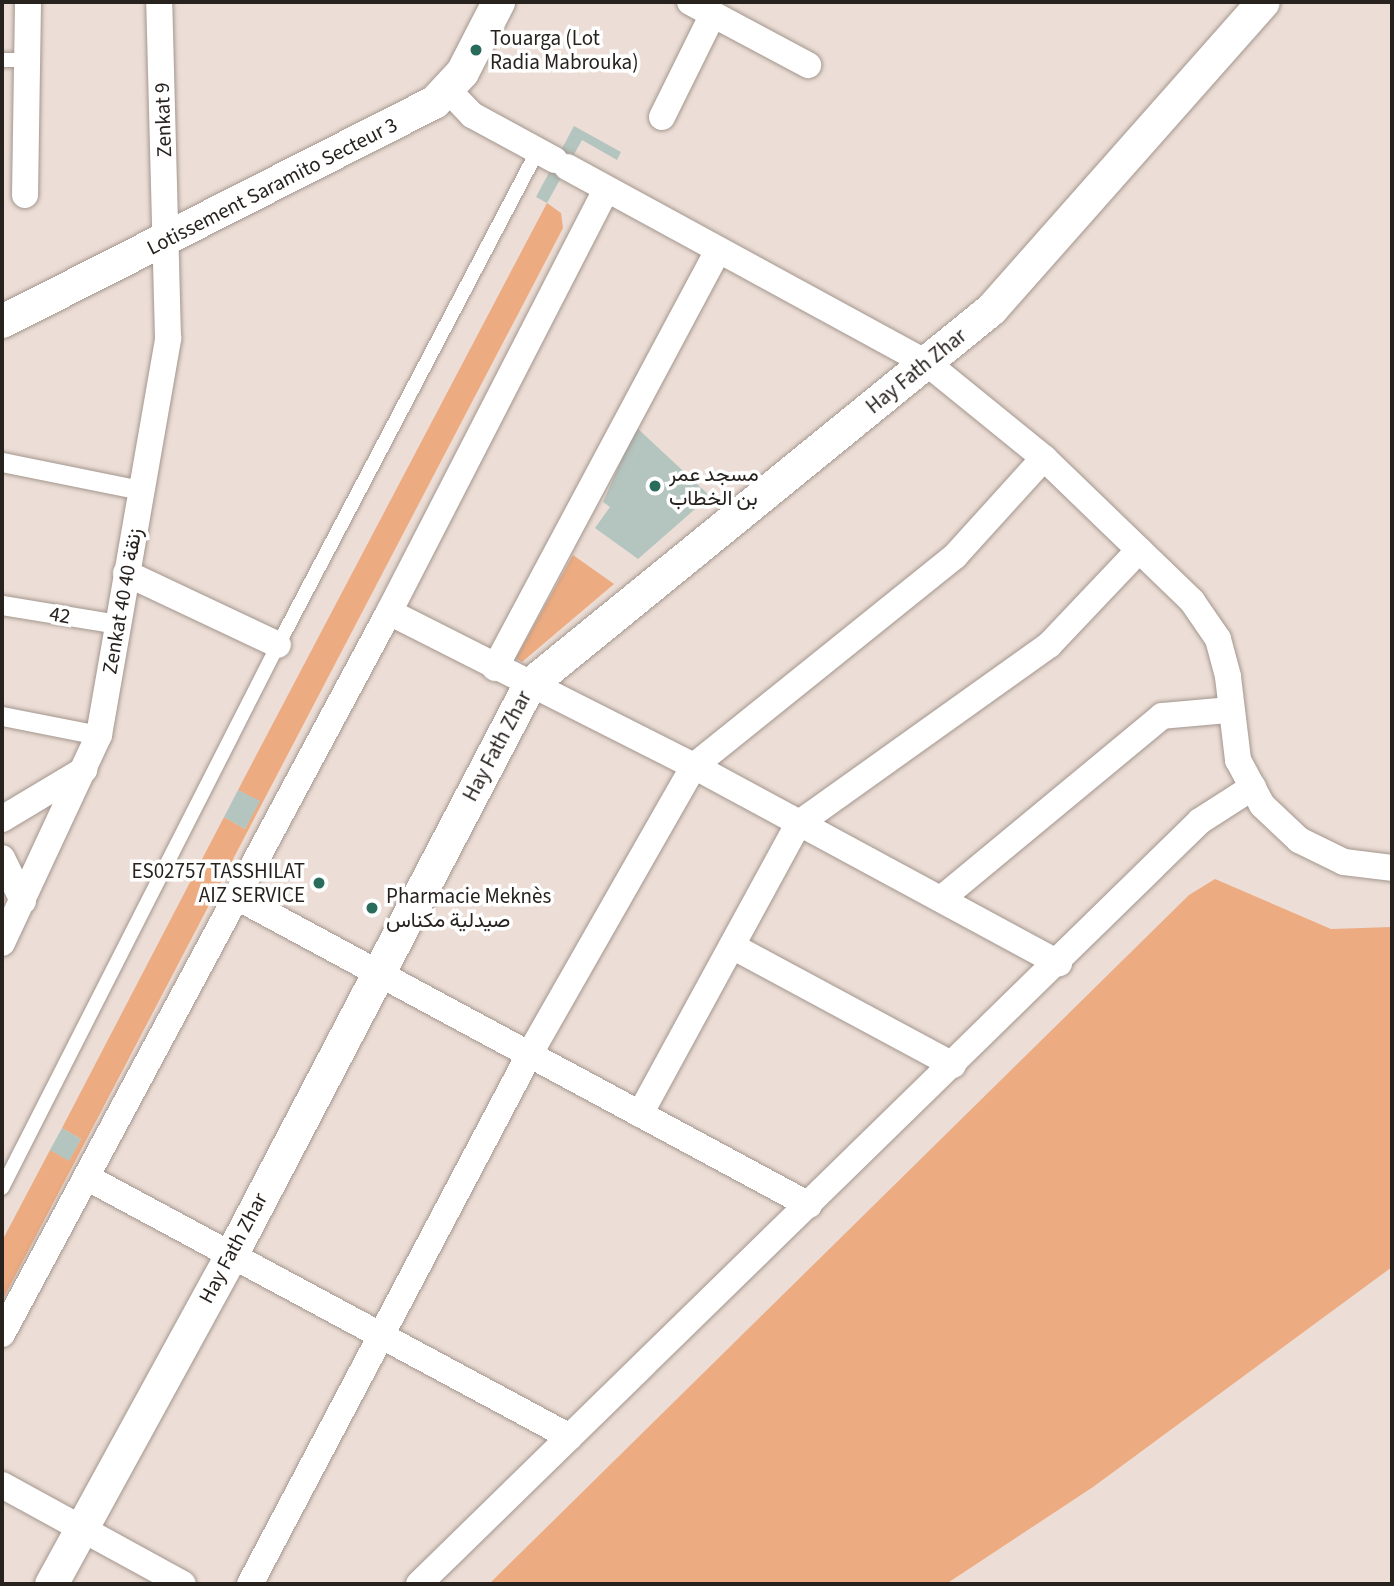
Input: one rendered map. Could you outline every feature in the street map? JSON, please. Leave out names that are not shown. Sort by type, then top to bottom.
[{"type":"street","points":[[25,195],[15,60],[28,2]]},
{"type":"street","name":"Zenkat 9","points":[[159,2],[168,239]]},
{"type":"street","name":"Lotissement Saramito Secteur 3","points":[[2,321],[419,111],[448,90],[476,50],[498,2]]},
{"type":"street","points":[[690,2],[808,65]]},
{"type":"street","name":"Hay Fath Zhar","points":[[51,1584],[231,1255],[529,685],[991,309],[1263,2]]},
{"type":"street","points":[[662,117],[713,14]]},
{"type":"street","points":[[448,90],[472,115],[927,363],[1044,458],[1192,601],[1218,639],[1228,677],[1229,710],[1238,760],[1262,805],[1298,840],[1345,862],[1392,868]]},
{"type":"street","points":[[2,1334],[389,612],[606,190]]},
{"type":"street","name":"Zenkat 40 زنقة 40","points":[[2,943],[99,735],[168,338],[168,239]]},
{"type":"street","points":[[495,668],[718,251]]},
{"type":"street","points":[[250,1584],[529,1055],[694,766],[955,556],[1044,458]]},
{"type":"street","points":[[2,462],[141,490]]},
{"type":"street","points":[[640,1114],[798,824],[1049,645],[1139,550]]},
{"type":"street","points":[[127,573],[278,645]]},
{"type":"street","name":"42","points":[[2,605],[118,624]]},
{"type":"street","points":[[389,612],[495,668],[694,766],[1059,963]]},
{"type":"street","points":[[941,899],[1162,716],[1229,710]]},
{"type":"street","points":[[2,716],[99,735]]},
{"type":"street","points":[[2,819],[84,770]]},
{"type":"street","points":[[418,1584],[1059,963],[1200,821],[1253,787]]},
{"type":"street","points":[[2,858],[23,901]]},
{"type":"street","points":[[235,896],[808,1205]]},
{"type":"street","points":[[732,946],[953,1065]]},
{"type":"street","points":[[88,1178],[570,1437]]},
{"type":"street","points":[[2,1485],[183,1584]]},
{"type":"lane","points":[[2,1188],[278,645],[553,159]]},
{"type":"shaded area","points":[[547,203],[561,213],[563,228],[2,1301],[2,1241],[50,1150],[69,1160],[81,1139],[62,1128],[224,817],[245,829],[259,801],[238,790]]},
{"type":"shaded area","points":[[573,555],[614,584],[522,662],[516,658]]},
{"type":"shaded area","points":[[1215,879],[1331,929],[1392,927],[1392,1267],[1093,1487],[946,1584],[489,1584],[1189,895]]},
{"type":"building","points":[[574,126],[621,152],[617,160],[582,140],[547,203],[536,197]]},
{"type":"building","name":"مسجد عمر بن الخطاب","points":[[636,427],[710,496],[638,559],[595,528],[610,507],[603,502]]},
{"type":"building","points":[[238,790],[260,801],[245,829],[224,817]]},
{"type":"building","points":[[62,1128],[81,1139],[69,1161],[50,1150]]},
{"type":"place","name":"Touarga (Lot Radia Mabrouka)","points":[[476,50]]},
{"type":"place","name":"مسجد عمر بن الخطاب","points":[[655,486]]},
{"type":"place","name":"ES02757 TASSHILAT AIZ SERVICE","points":[[319,883]]},
{"type":"place","name":"Pharmacie Meknès صيدلية مكناس","points":[[372,908]]}]
